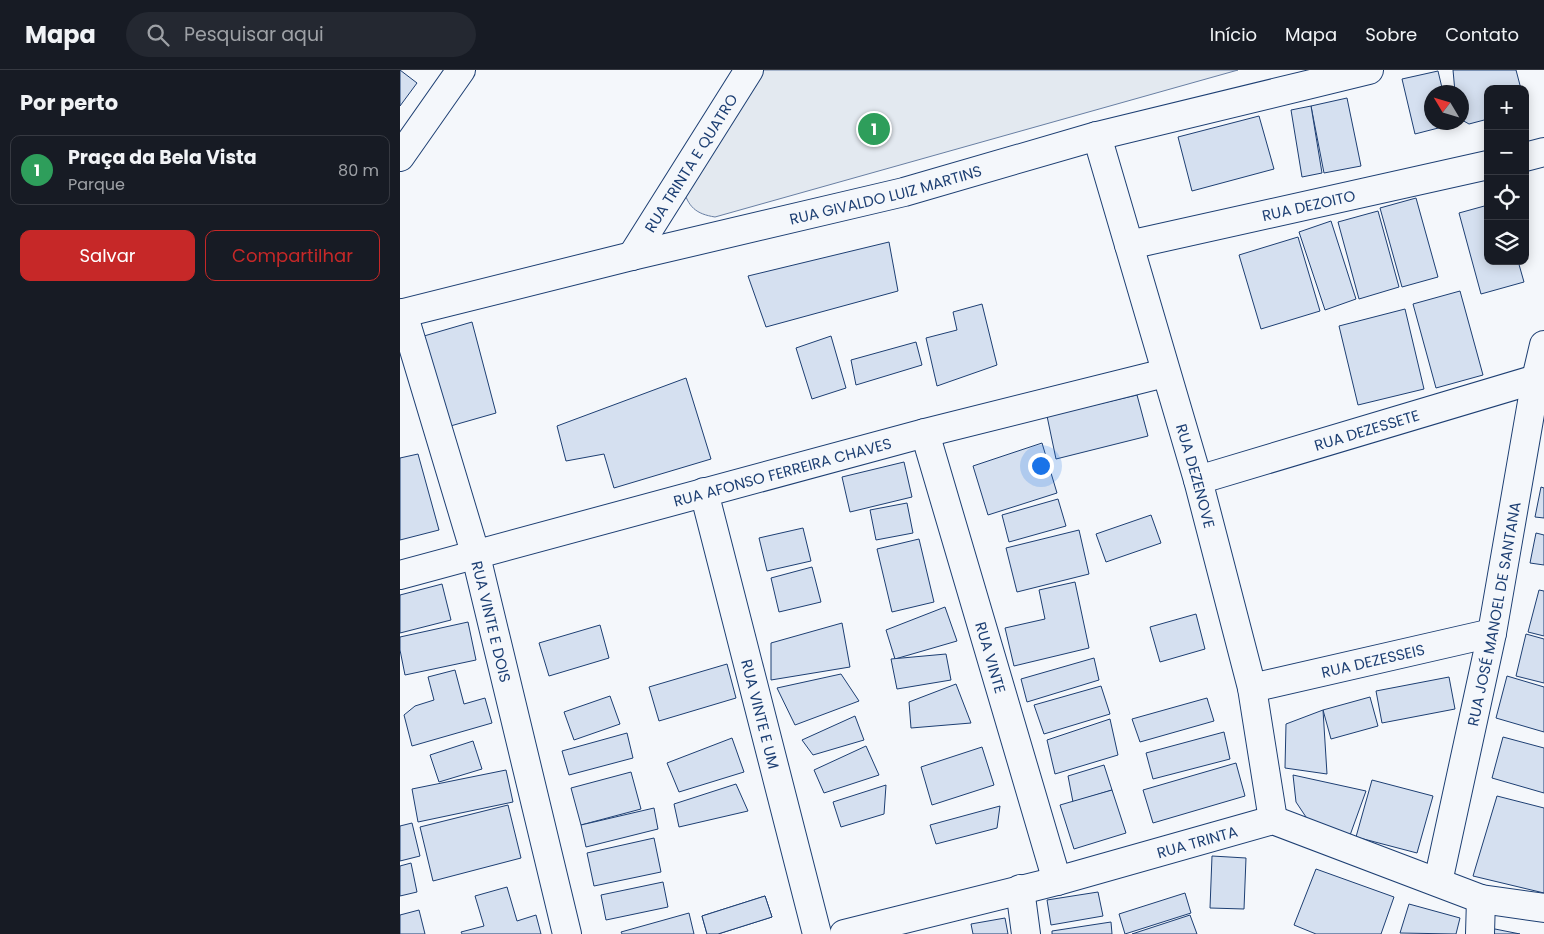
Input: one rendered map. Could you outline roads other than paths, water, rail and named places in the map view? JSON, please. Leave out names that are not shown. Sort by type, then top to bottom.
[{"type":"street","points":[[400,157],[461,70]]},
{"type":"street","name":"RUA TRINTA E QUATRO","points":[[632,256],[749,70]]},
{"type":"street","name":"RUA GIVALDO LUIZ MARTINS","points":[[402,314],[632,256],[904,192],[1097,136],[1369,70]]},
{"type":"street","name":"RUA DEZENOVE","points":[[1097,136],[1165,373],[1198,480],[1252,688],[1273,820]]},
{"type":"street","points":[[1529,156],[1544,152]]},
{"type":"street","name":"RUA DEZOITO","points":[[1129,245],[1484,166]]},
{"type":"street","name":"RUA VINTE E DOIS","points":[[402,314],[476,556],[567,934]]},
{"type":"street","name":"RUA JOSÉ MANOEL DE SANTANA","points":[[1438,882],[1492,633],[1536,379],[1544,344]]},
{"type":"street","name":"RUA AFONSO FERREIRA CHAVES","points":[[400,575],[476,556],[925,433],[1165,373]]},
{"type":"street","name":"RUA DEZESSETE","points":[[1198,480],[1536,379]]},
{"type":"street","name":"RUA VINTE","points":[[925,433],[1057,881]]},
{"type":"street","name":"RUA VINTE E UM","points":[[704,492],[817,934]]},
{"type":"street","name":"RUA DEZESSEIS","points":[[1252,688],[1492,633]]},
{"type":"street","points":[[1273,820],[1481,898],[1544,908]]},
{"type":"street","name":"RUA TRINTA","points":[[844,934],[1057,881],[1273,820]]},
{"type":"street","points":[[1020,889],[1026,934]]},
{"type":"street","points":[[1480,934],[1481,898]]},
{"type":"place","name":"Praça da Bela Vista","points":[[874,129]]}]
